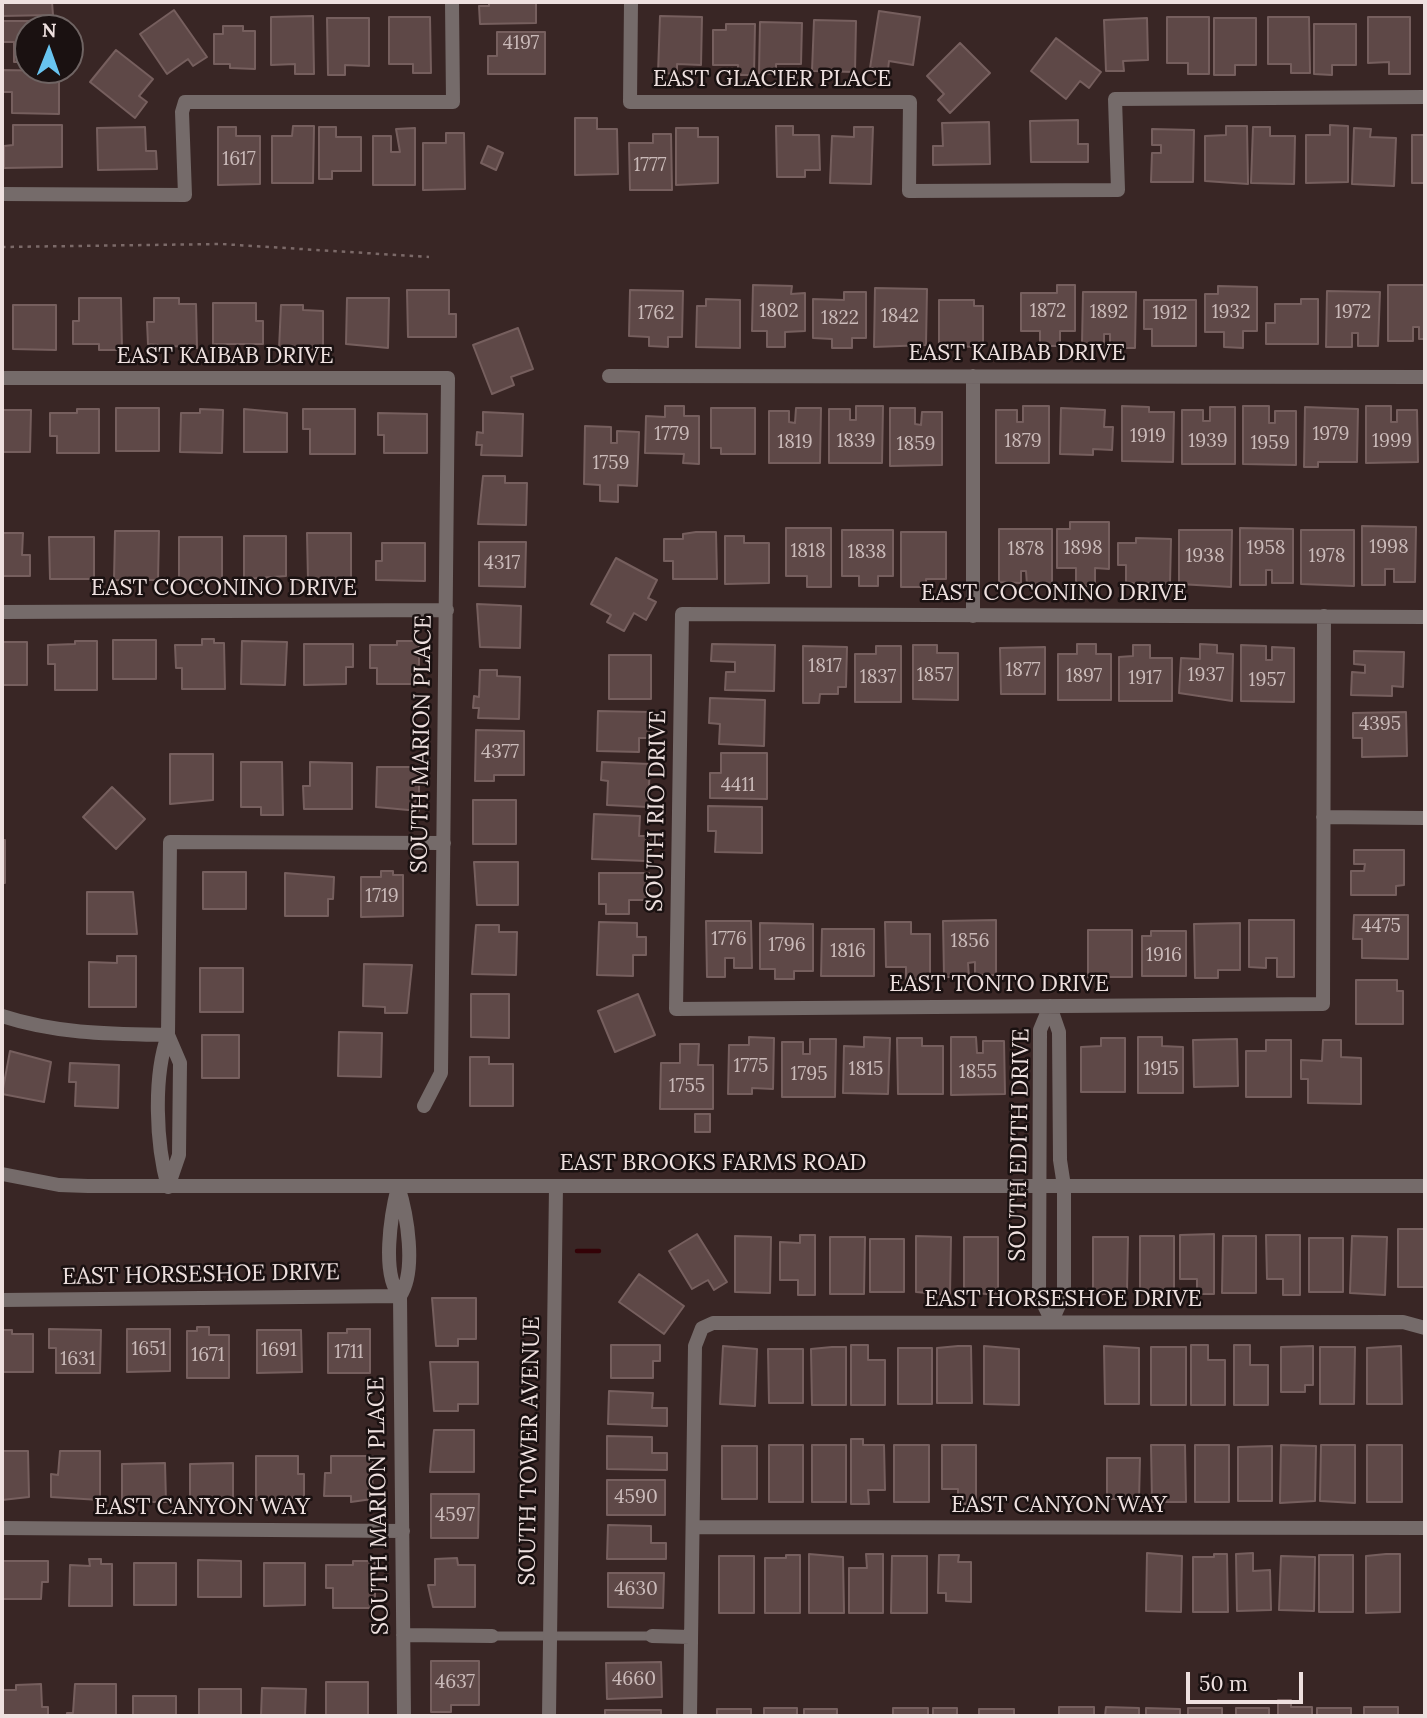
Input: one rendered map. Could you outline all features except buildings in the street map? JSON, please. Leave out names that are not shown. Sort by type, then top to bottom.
[{"type":"street","points":[[2,194],[185,195],[182,112],[185,102],[453,102],[453,2]]},
{"type":"street","name":"EAST GLACIER PLACE","points":[[631,2],[630,102],[910,102],[909,191],[1118,190],[1115,99],[1425,97]]},
{"type":"street","name":"EAST KAIBAB DRIVE","points":[[609,376],[1425,377]]},
{"type":"street","points":[[972,616],[973,376]]},
{"type":"street","name":"EAST KAIBAB DRIVE","points":[[2,379],[448,378]]},
{"type":"street","name":"SOUTH MARION PLACE","points":[[424,1106],[441,1073],[448,378]]},
{"type":"street","name":"EAST COCONINO DRIVE","points":[[2,612],[447,610]]},
{"type":"street","name":"EAST COCONINO DRIVE","points":[[682,614],[1425,617]]},
{"type":"street","name":"SOUTH RIO DRIVE","points":[[676,1009],[682,614]]},
{"type":"street","points":[[1324,616],[1323,817],[1425,818]]},
{"type":"street","name":"EAST TONTO DRIVE","points":[[676,1009],[1323,1004],[1323,817]]},
{"type":"street","points":[[168,1187],[160,1156],[160,1115],[162,1055],[168,1035],[170,842],[444,843]]},
{"type":"street","name":"SOUTH EDITH DRIVE","points":[[1050,1006],[1040,1030],[1039,1295],[1052,1321]]},
{"type":"street","name":"SOUTH EDITH DRIVE","points":[[1050,1006],[1059,1032],[1059,1160],[1064,1186],[1064,1294],[1052,1321]]},
{"type":"street","points":[[2,1016],[33,1026],[79,1034],[168,1035]]},
{"type":"street","points":[[168,1035],[180,1063],[179,1155],[168,1187]]},
{"type":"street","points":[[1040,1093],[1060,1093]]},
{"type":"street","points":[[160,1115],[180,1114]]},
{"type":"street","name":"EAST BROOKS FARMS ROAD","points":[[2,1174],[59,1185],[168,1187],[1425,1186]]},
{"type":"street","name":"SOUTH MARION PLACE","points":[[398,1186],[407,1212],[408,1257],[407,1285],[400,1296],[404,1716]]},
{"type":"street","name":"SOUTH MARION PLACE","points":[[398,1186],[391,1213],[390,1257],[391,1286],[400,1296]]},
{"type":"street","name":"SOUTH TOWER AVENUE","points":[[549,1716],[556,1186]]},
{"type":"street","points":[[390,1257],[408,1257]]},
{"type":"street","points":[[1039,1264],[1064,1264]]},
{"type":"street","name":"EAST HORSESHOE DRIVE","points":[[2,1300],[400,1296]]},
{"type":"street","name":"EAST HORSESHOE DRIVE","points":[[693,1527],[695,1346],[702,1328],[713,1323],[1403,1322],[1425,1327]]},
{"type":"street","points":[[690,1716],[693,1527]]},
{"type":"street","name":"EAST CANYON WAY","points":[[693,1527],[1425,1528]]},
{"type":"street","name":"EAST CANYON WAY","points":[[2,1528],[402,1531]]},
{"type":"street","points":[[403,1635],[492,1636]]},
{"type":"street","points":[[652,1636],[690,1637]]},
{"type":"lane","points":[[492,1636],[652,1636]]},
{"type":"path","points":[[2,247],[221,244],[429,257]]},
{"type":"waterway","points":[[577,1251],[599,1251]]}]
